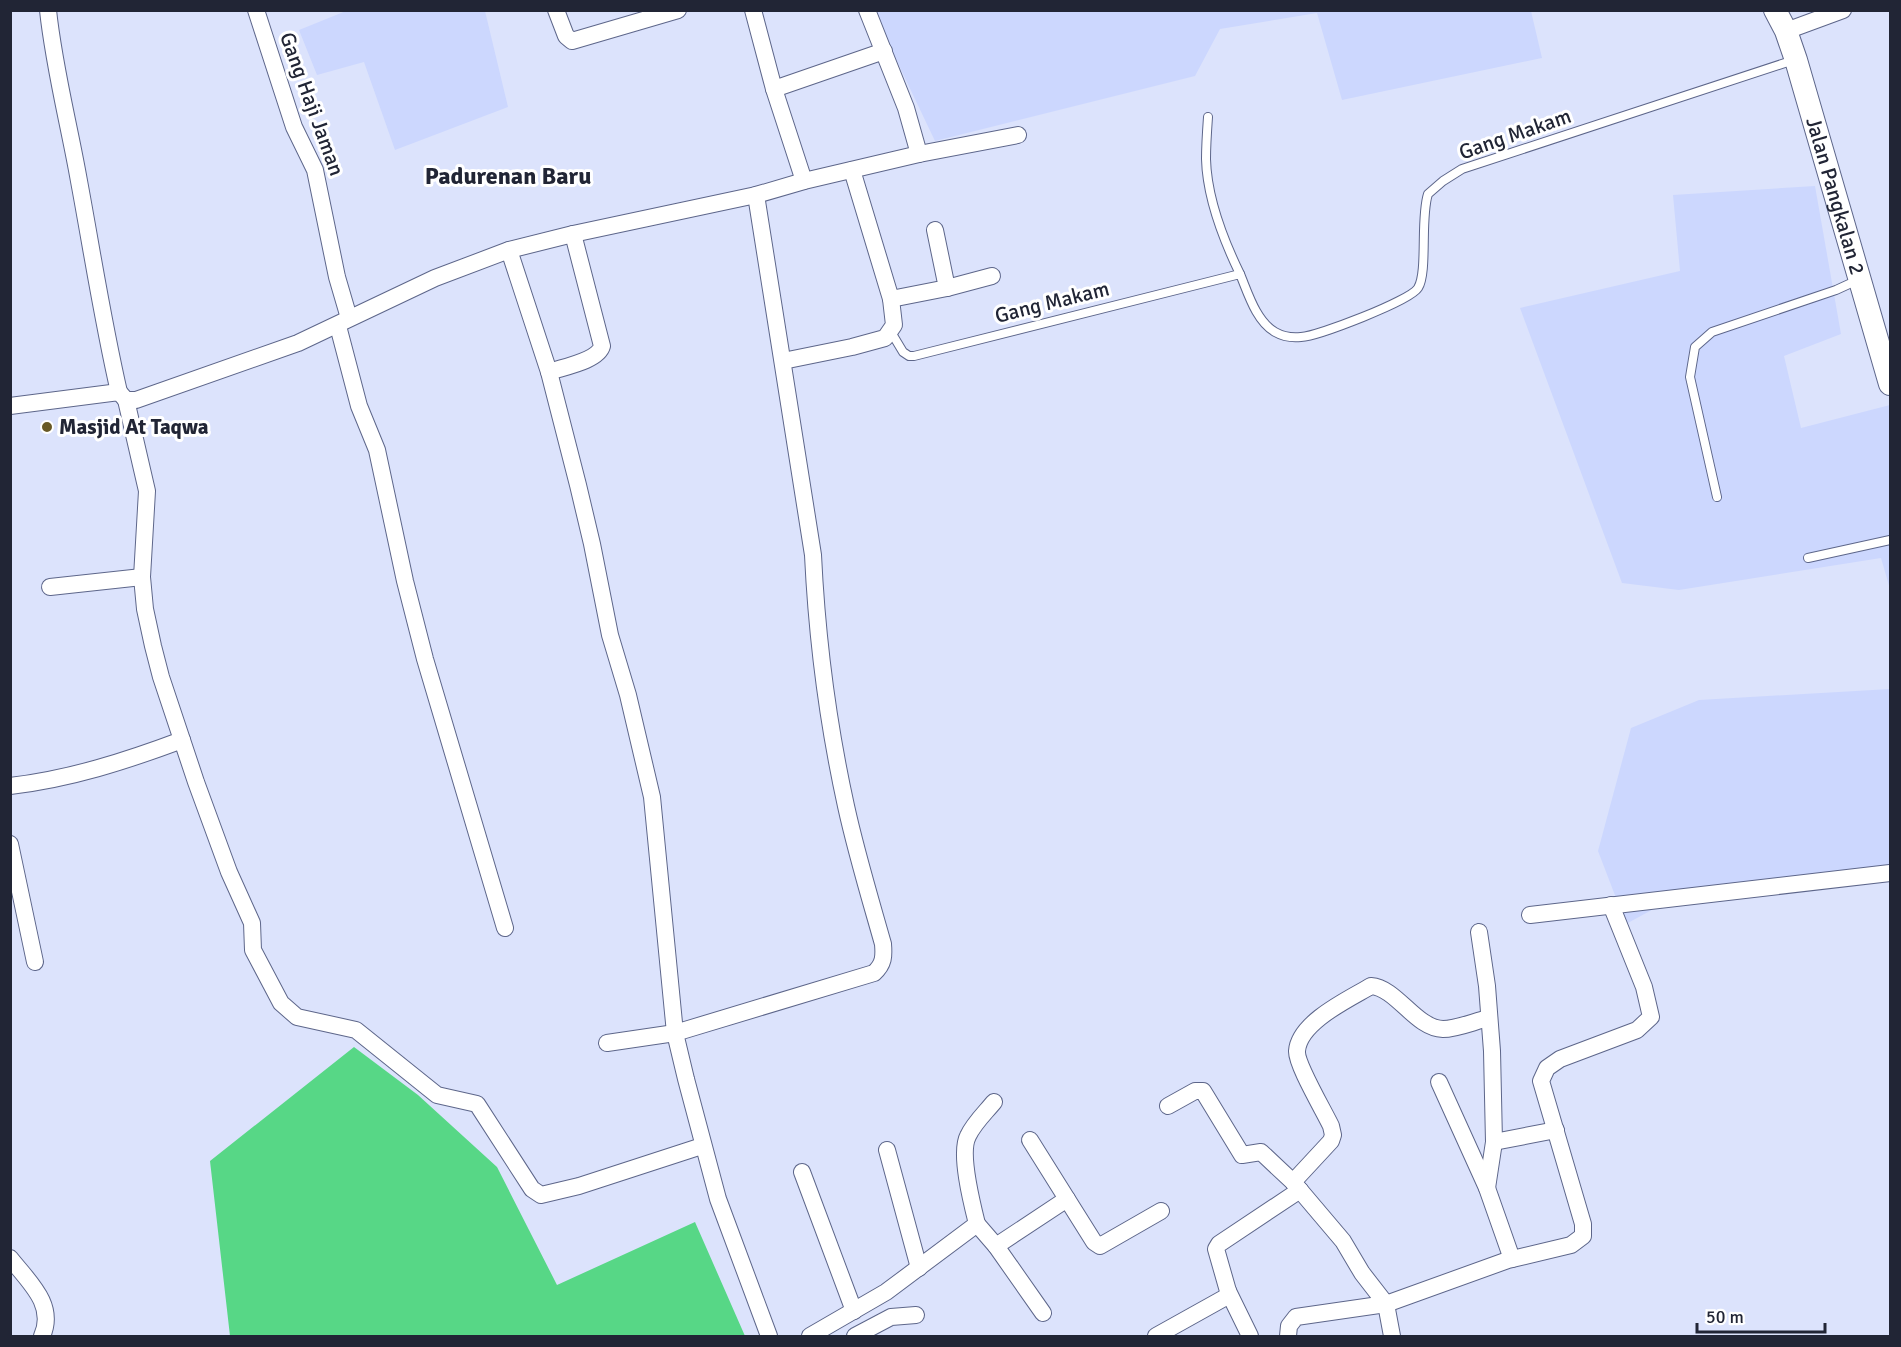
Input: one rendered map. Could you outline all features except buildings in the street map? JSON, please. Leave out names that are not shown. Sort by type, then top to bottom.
[{"type":"street","points":[[48,10],[56,66],[98,279],[107,342],[147,491],[142,578],[145,609],[153,646],[182,740],[229,872],[252,922],[253,950],[281,1003],[297,1017],[357,1030],[437,1095],[477,1104],[532,1190],[541,1195],[579,1186],[702,1146]]},
{"type":"street","name":"Gang Haji Jaman","points":[[256,10],[294,127],[315,170],[337,277],[359,406],[377,450],[405,581],[505,928]]},
{"type":"street","points":[[556,10],[566,36],[572,41],[678,10]]},
{"type":"street","points":[[753,10],[774,89],[804,181]]},
{"type":"street","points":[[867,10],[906,108],[919,154]]},
{"type":"street","name":"Jalan Pangkalan 2","points":[[1775,10],[1786,31],[1796,60],[1890,384]]},
{"type":"street","points":[[1786,31],[1843,10]]},
{"type":"street","points":[[774,89],[884,51]]},
{"type":"street","points":[[10,406],[122,396],[136,400],[298,344],[435,278],[509,250],[756,195],[804,181],[919,154],[1018,135]]},
{"type":"street","points":[[783,362],[885,338],[894,325],[891,299],[852,170]]},
{"type":"street","points":[[607,1043],[675,1033],[874,973],[880,968],[884,957],[883,944],[846,805],[830,721],[813,555],[756,195]]},
{"type":"street","points":[[935,230],[947,288]]},
{"type":"street","points":[[549,372],[594,357],[602,346],[573,234]]},
{"type":"street","points":[[509,250],[549,372],[592,544],[610,635],[628,695],[652,797],[675,1033],[702,1146],[718,1199],[770,1336]]},
{"type":"street","points":[[891,299],[993,276]]},
{"type":"street","points":[[50,587],[142,578]]},
{"type":"street","points":[[10,786],[45,782],[113,764],[182,740]]},
{"type":"street","points":[[10,844],[35,962]]},
{"type":"street","points":[[1530,915],[1890,873]]},
{"type":"street","points":[[1288,1336],[1289,1326],[1296,1317],[1386,1304],[1512,1260],[1571,1245],[1583,1236],[1584,1224],[1541,1081],[1547,1068],[1560,1059],[1637,1030],[1651,1017],[1644,987],[1611,905]]},
{"type":"street","points":[[1479,932],[1487,986],[1494,1142],[1487,1188]]},
{"type":"street","points":[[1250,1336],[1228,1291],[1215,1249],[1296,1186],[1331,1141],[1333,1135],[1331,1126],[1297,1052],[1301,1037],[1310,1026],[1371,986],[1382,988],[1416,1016],[1443,1029],[1489,1018]]},
{"type":"street","points":[[1439,1083],[1487,1188],[1512,1260]]},
{"type":"street","points":[[1168,1106],[1195,1091],[1203,1091],[1241,1154],[1263,1154],[1296,1186],[1343,1241],[1362,1273],[1386,1304],[1392,1336]]},
{"type":"street","points":[[994,1102],[967,1137],[965,1148],[965,1162],[978,1224],[1043,1313]]},
{"type":"street","points":[[1494,1142],[1556,1130]]},
{"type":"street","points":[[1030,1140],[1094,1242],[1100,1246],[1161,1211]]},
{"type":"street","points":[[887,1150],[919,1268]]},
{"type":"street","points":[[802,1172],[854,1311]]},
{"type":"street","points":[[996,1246],[1067,1199]]},
{"type":"street","points":[[810,1336],[886,1293],[978,1224]]},
{"type":"street","points":[[10,1258],[38,1292],[46,1309],[47,1325],[42,1336]]},
{"type":"street","points":[[1156,1336],[1226,1297],[1228,1291]]},
{"type":"street","points":[[855,1336],[891,1317],[916,1315]]},
{"type":"lane","name":"Gang Makam","points":[[891,332],[903,352],[914,356],[1240,274],[1264,325],[1282,336],[1299,338],[1320,333],[1406,298],[1418,288],[1422,273],[1423,233],[1428,194],[1462,169],[1796,60]]},
{"type":"lane","points":[[1208,117],[1206,161],[1215,213],[1240,274]]},
{"type":"lane","points":[[1717,497],[1690,377],[1695,347],[1712,332],[1836,290],[1861,279]]},
{"type":"lane","points":[[1808,558],[1890,540]]},
{"type":"shaded area","points":[[346,11],[485,11],[508,107],[395,150],[364,62],[317,75],[299,30]]},
{"type":"shaded area","points":[[873,11],[1531,11],[1542,58],[1342,100],[1317,13],[1220,29],[1195,76],[935,141]]},
{"type":"shaded area","points":[[1815,186],[1841,334],[1784,356],[1801,428],[1890,405],[1890,589],[1881,558],[1679,590],[1622,583],[1520,308],[1680,271],[1673,195]]},
{"type":"shaded area","points":[[1890,689],[1890,881],[1681,894],[1626,924],[1598,851],[1631,728],[1699,700]]},
{"type":"green space","points":[[354,1047],[418,1095],[497,1167],[557,1285],[695,1222],[745,1336],[230,1336],[210,1161]]},
{"type":"place","name":"Masjid At Taqwa","points":[[47,427]]},
{"type":"district","name":"Padurenan Baru","points":[[508,176]]}]
